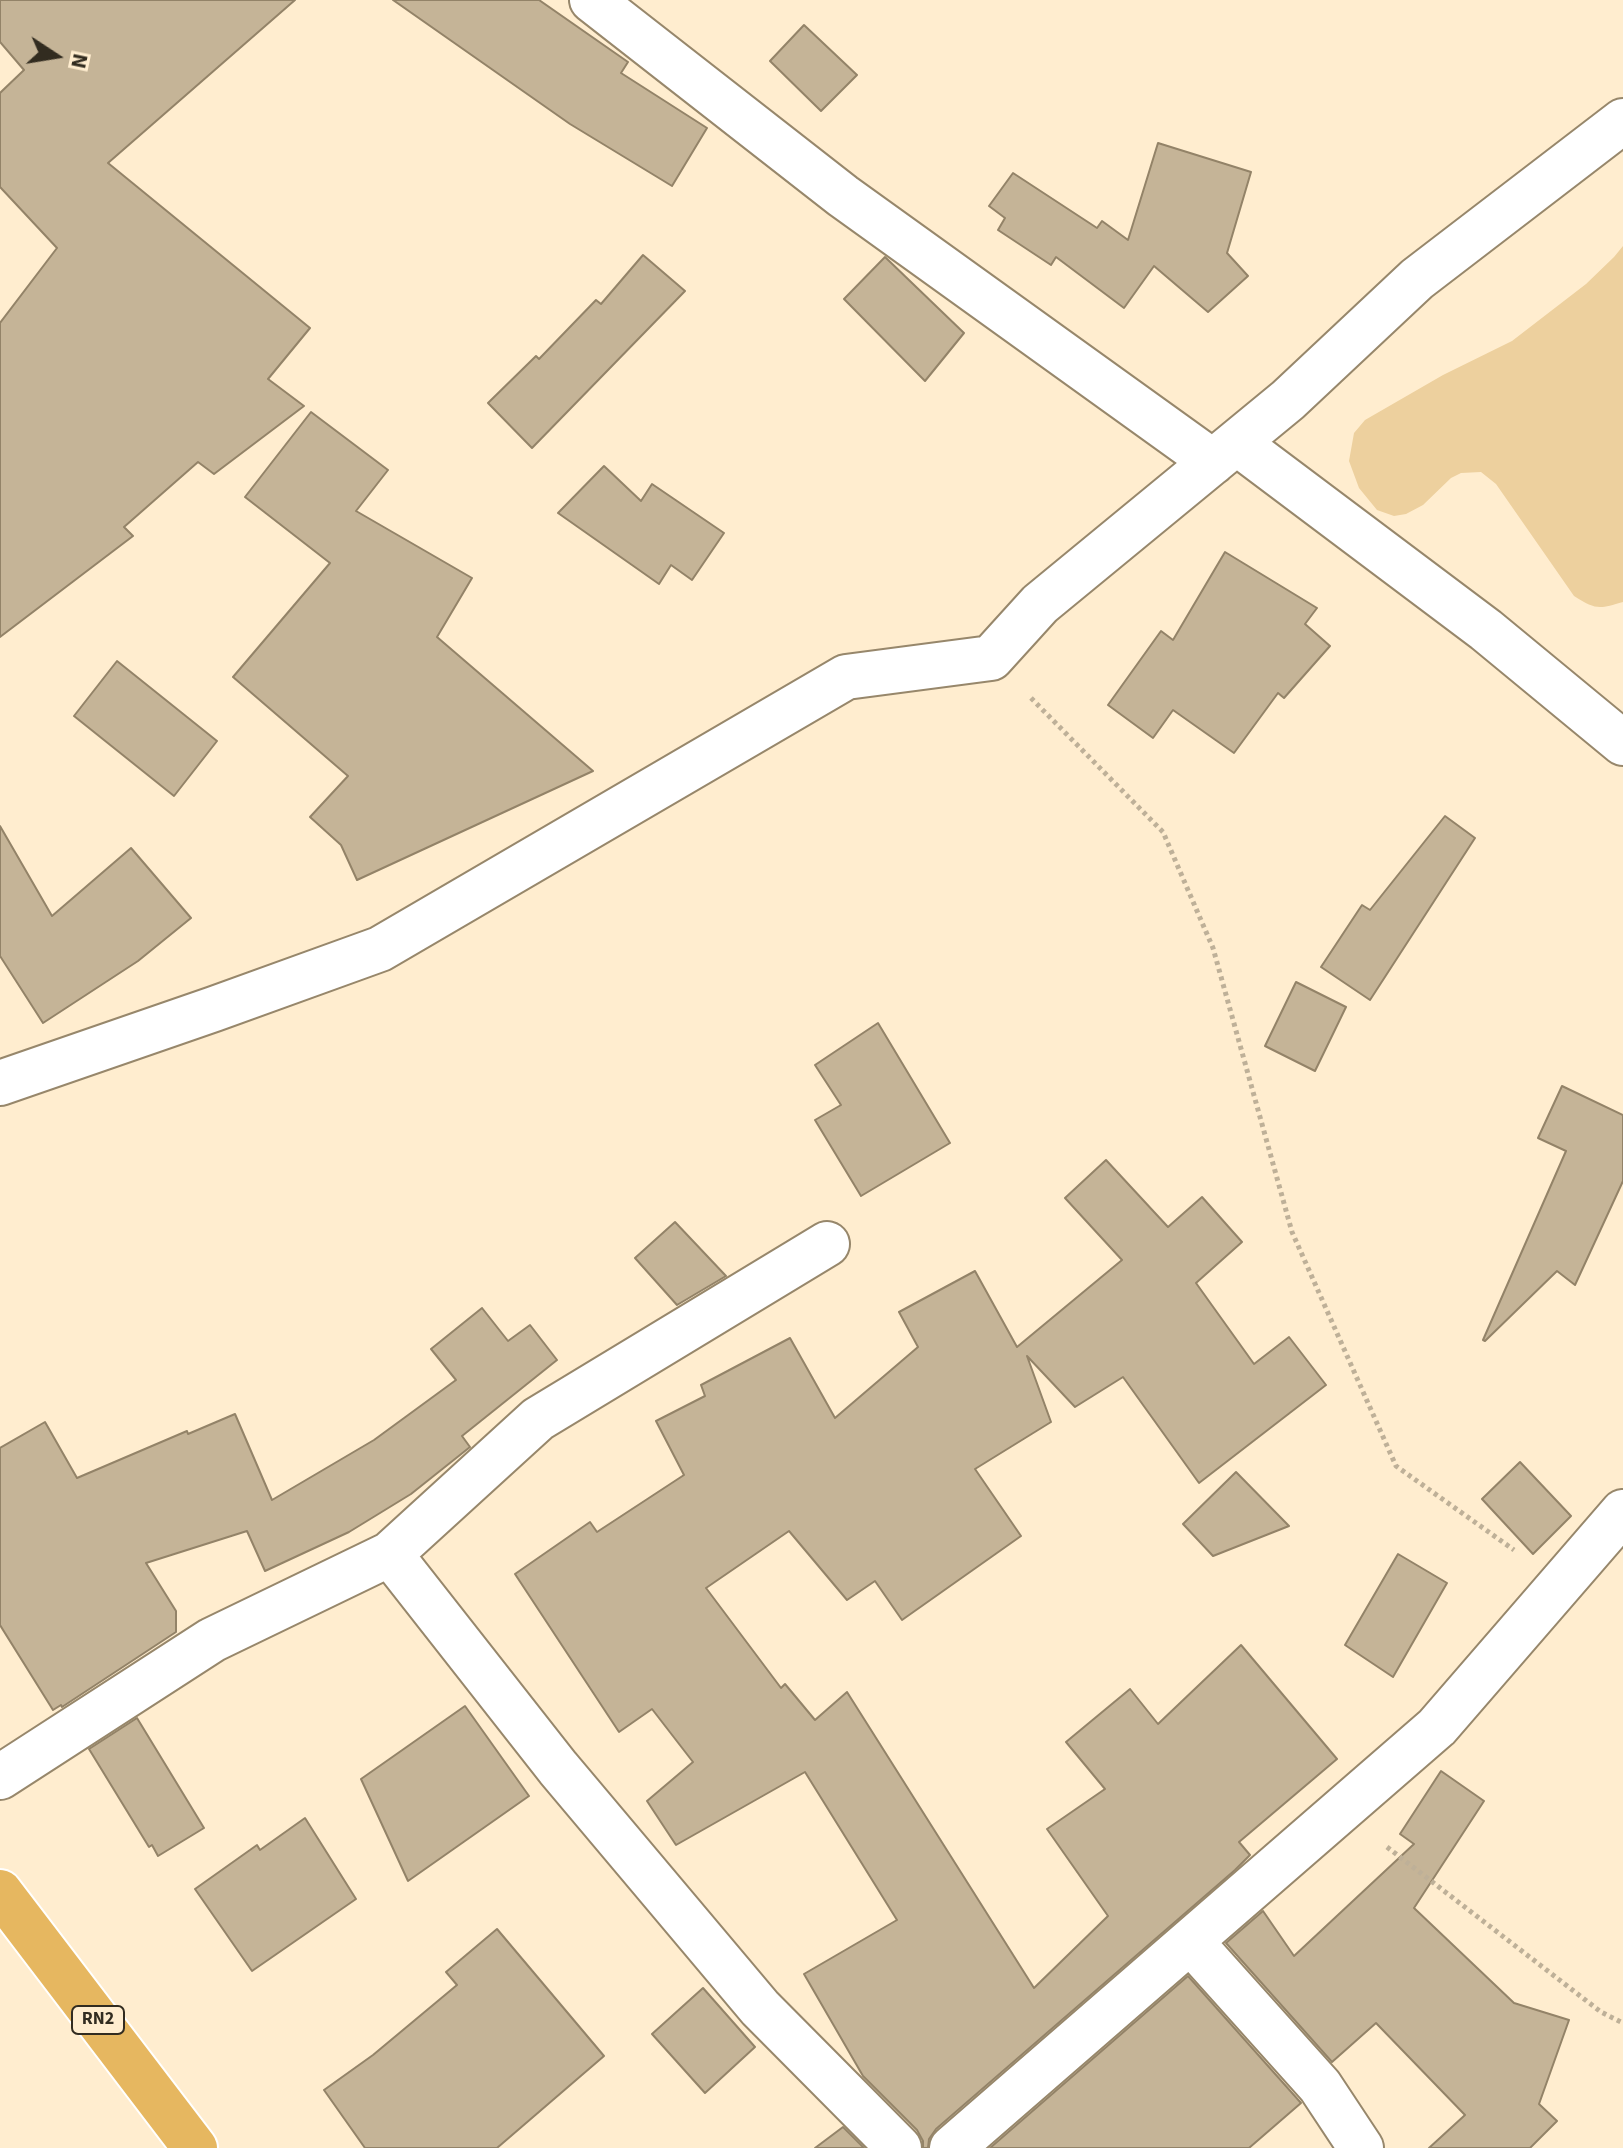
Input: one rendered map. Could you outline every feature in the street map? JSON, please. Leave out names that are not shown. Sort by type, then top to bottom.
[{"type":"highway","name":"RN2","points":[[0,1892],[195,2148]]},
{"type":"street","points":[[592,0],[843,196],[1486,630],[1623,743]]},
{"type":"street","points":[[0,1083],[380,949],[846,677],[991,658],[1040,604],[1288,400],[1417,279],[1623,121]]},
{"type":"street","points":[[0,1777],[212,1640],[390,1554],[538,1419],[827,1244]]},
{"type":"street","points":[[952,2148],[1437,1727],[1623,1512]]},
{"type":"street","points":[[390,1554],[558,1768],[760,2008],[899,2148]]},
{"type":"street","points":[[1191,1942],[1320,2086],[1361,2148]]},
{"type":"path","points":[[991,658],[1163,832],[1213,948],[1292,1232],[1396,1466],[1560,1583]]},
{"type":"path","points":[[1340,1811],[1601,2012],[1623,2023]]},
{"type":"shaded area","points":[[1623,246],[1623,602],[1598,607],[1574,596],[1496,484],[1481,472],[1461,473],[1451,478],[1423,505],[1394,516],[1377,510],[1359,488],[1349,461],[1354,433],[1365,420],[1443,375],[1512,341],[1586,284]]},
{"type":"building","points":[[0,0],[295,0],[108,163],[310,328],[268,379],[304,406],[214,474],[198,462],[124,527],[133,536],[0,637],[0,323],[57,248],[0,187],[0,93],[24,70],[0,42]]},
{"type":"building","points":[[393,0],[539,0],[628,62],[621,73],[707,128],[672,186],[570,124]]},
{"type":"building","points":[[804,25],[857,75],[821,111],[770,61]]},
{"type":"building","points":[[1158,143],[1251,172],[1227,253],[1248,276],[1208,312],[1154,266],[1124,308],[1056,257],[1051,265],[998,230],[1005,218],[989,206],[1013,173],[1097,228],[1102,221],[1128,240]]},
{"type":"building","points":[[643,255],[685,291],[532,448],[488,403],[536,356],[539,359],[596,300],[601,304]]},
{"type":"building","points":[[885,257],[964,333],[925,381],[844,299]]},
{"type":"building","points":[[311,412],[388,470],[356,511],[472,578],[437,637],[593,771],[357,880],[341,845],[310,817],[348,776],[233,677],[330,563],[245,497]]},
{"type":"building","points":[[604,466],[641,501],[652,484],[724,533],[692,580],[671,565],[659,584],[558,513]]},
{"type":"building","points":[[1225,552],[1317,608],[1305,624],[1330,646],[1284,698],[1278,693],[1234,753],[1173,710],[1153,738],[1108,705],[1161,631],[1173,640]]},
{"type":"building","points":[[117,661],[217,741],[174,796],[74,716]]},
{"type":"building","points":[[1445,816],[1475,838],[1370,1000],[1321,967],[1362,905],[1370,910]]},
{"type":"building","points":[[0,826],[52,916],[131,848],[191,918],[138,961],[43,1023],[0,956]]},
{"type":"building","points":[[1296,982],[1346,1007],[1315,1071],[1265,1046]]},
{"type":"building","points":[[878,1023],[950,1143],[861,1196],[815,1120],[841,1105],[815,1065]]},
{"type":"building","points":[[1562,1086],[1623,1115],[1623,1181],[1575,1285],[1557,1271],[1485,1341],[1566,1151],[1538,1138]]},
{"type":"building","points":[[1106,1160],[1168,1227],[1202,1197],[1242,1242],[1196,1283],[1254,1364],[1289,1337],[1326,1385],[1199,1483],[1123,1377],[1075,1407],[1027,1356],[1051,1422],[975,1469],[1021,1536],[902,1620],[875,1581],[847,1600],[789,1531],[706,1588],[781,1688],[785,1684],[815,1720],[847,1692],[1034,1988],[1108,1916],[1047,1829],[1105,1789],[1066,1742],[1130,1689],[1158,1724],[1241,1645],[1337,1759],[1239,1842],[1250,1855],[1235,1870],[936,2129],[929,2139],[928,2148],[923,2148],[917,2130],[863,2076],[804,1974],[897,1920],[805,1772],[676,1845],[647,1801],[693,1762],[652,1709],[619,1732],[515,1574],[590,1522],[597,1532],[684,1475],[656,1421],[705,1396],[701,1385],[790,1338],[835,1418],[918,1347],[899,1312],[975,1271],[1017,1347],[1122,1260],[1065,1198]]},
{"type":"building","points":[[675,1222],[726,1276],[677,1305],[635,1258]]},
{"type":"building","points":[[482,1308],[508,1341],[530,1325],[557,1360],[462,1436],[470,1447],[411,1494],[349,1532],[265,1571],[247,1531],[146,1563],[176,1611],[176,1632],[53,1710],[0,1625],[0,1448],[45,1422],[77,1478],[235,1414],[272,1500],[374,1440],[456,1380],[431,1349]]},
{"type":"building","points":[[1520,1462],[1571,1516],[1533,1554],[1482,1499]]},
{"type":"building","points":[[1236,1472],[1289,1526],[1213,1556],[1183,1524]]},
{"type":"building","points":[[1398,1554],[1447,1583],[1393,1677],[1345,1645]]},
{"type":"building","points":[[465,1706],[529,1796],[408,1881],[361,1779]]},
{"type":"building","points":[[137,1718],[204,1828],[158,1856],[152,1845],[149,1847],[89,1749]]},
{"type":"building","points":[[1441,1771],[1484,1801],[1414,1908],[1514,2003],[1569,2020],[1539,2104],[1557,2121],[1530,2148],[1429,2148],[1465,2115],[1376,2023],[1332,2062],[1226,1943],[1263,1911],[1294,1956],[1414,1844],[1400,1834]]},
{"type":"building","points":[[305,1818],[356,1899],[252,1971],[195,1889],[257,1845],[260,1850]]},
{"type":"building","points":[[497,1929],[604,2056],[497,2148],[365,2148],[324,2090],[373,2055],[457,1985],[446,1972]]},
{"type":"building","points":[[1188,1976],[1301,2103],[1249,2148],[990,2148]]},
{"type":"building","points":[[703,1988],[755,2047],[705,2093],[652,2034]]},
{"type":"building","points":[[843,2127],[864,2148],[815,2148]]}]
